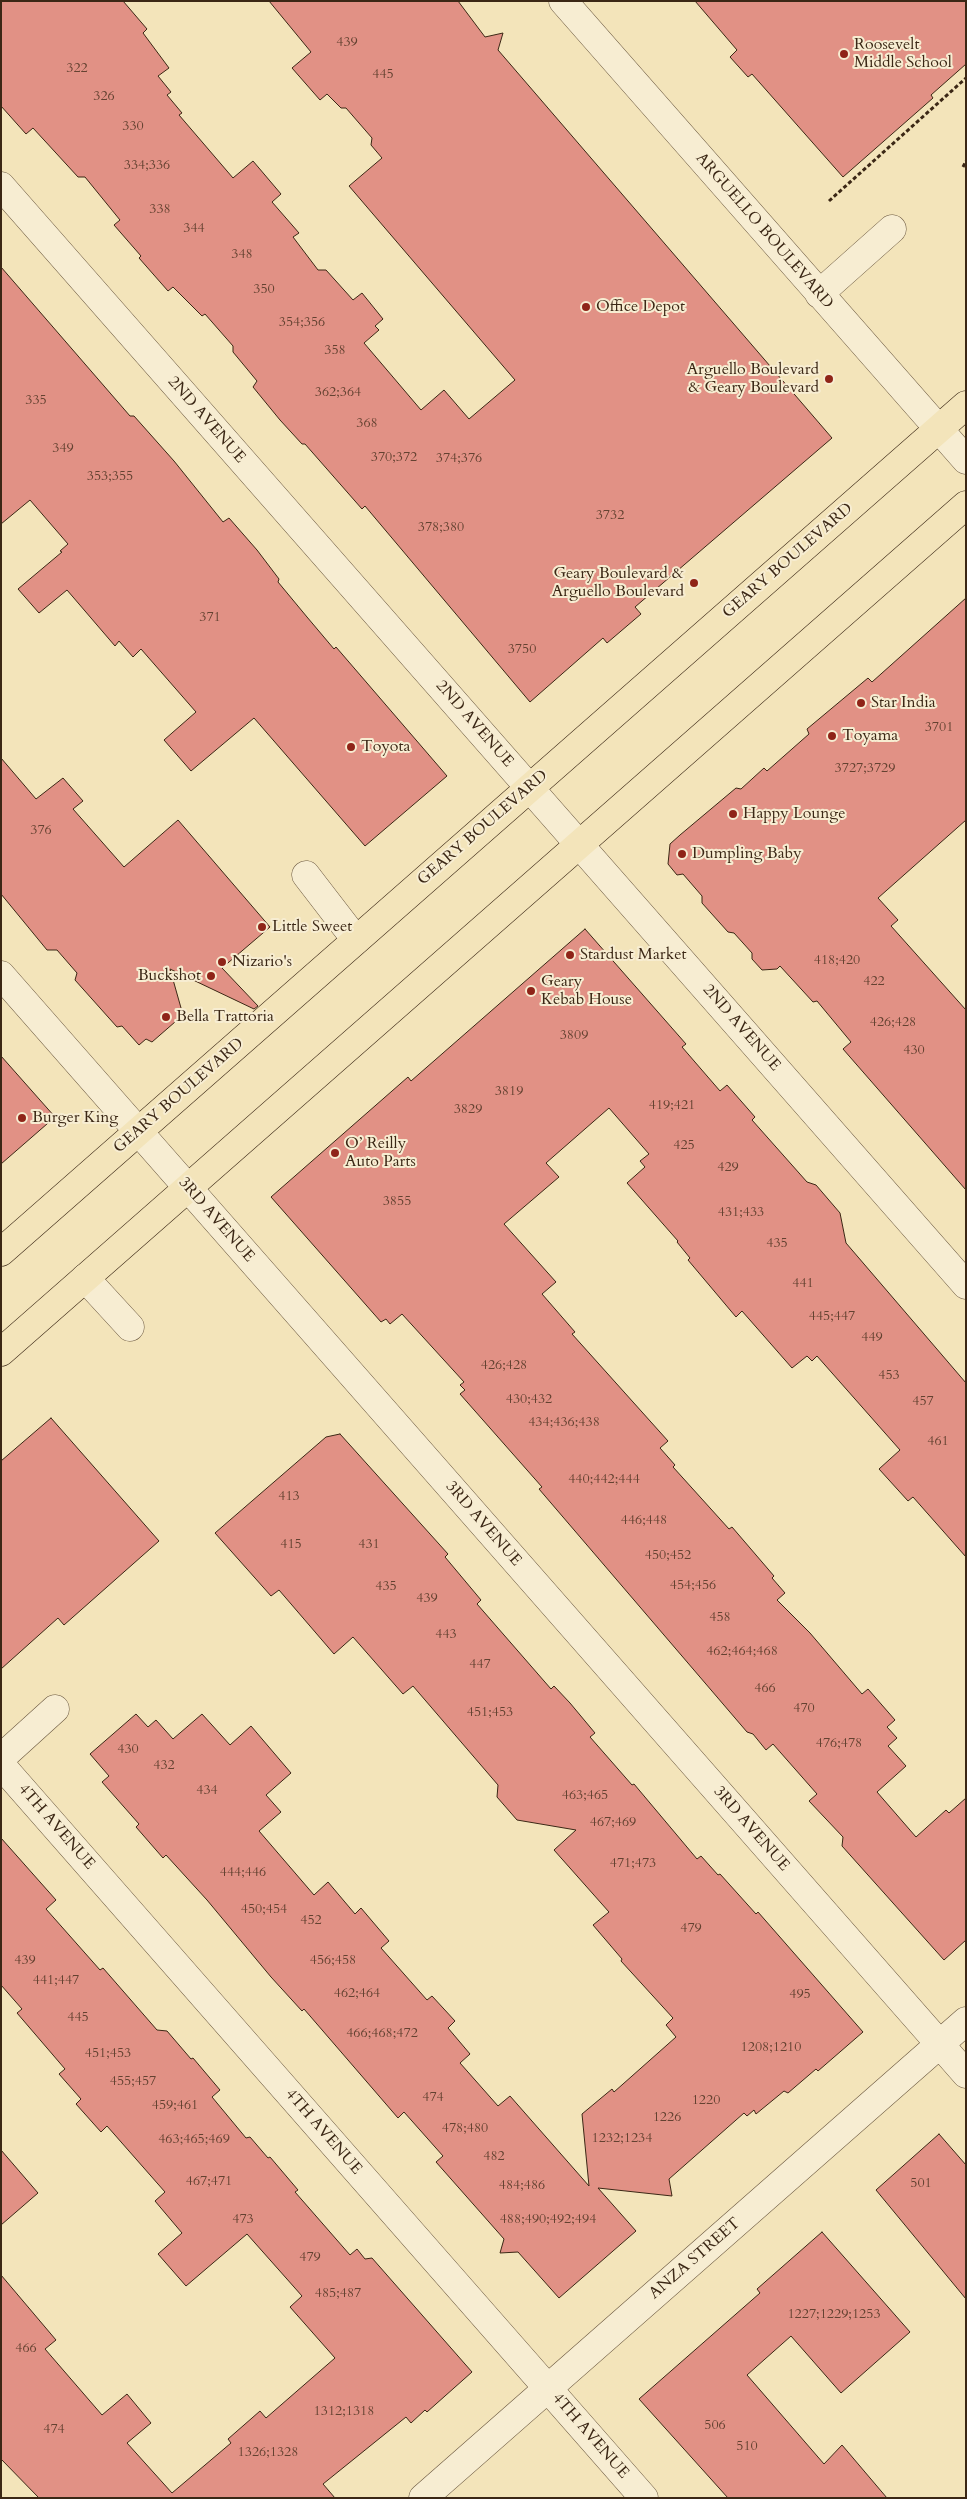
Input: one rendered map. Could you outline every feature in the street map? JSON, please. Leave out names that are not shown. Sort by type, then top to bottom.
[{"type":"main road","name":"GEARY BOULEVARD","points":[[1,1252],[966,405]]},
{"type":"main road","points":[[1,1352],[966,505]]},
{"type":"street","name":"ARGUELLO BOULEVARD","points":[[563,1],[966,460]]},
{"type":"street","name":"2ND AVENUE","points":[[1,186],[966,1285]]},
{"type":"street","points":[[819,294],[892,229]]},
{"type":"street","points":[[306,875],[356,940]]},
{"type":"street","name":"3RD AVENUE","points":[[1,975],[966,2074]]},
{"type":"street","points":[[85,1278],[130,1327]]},
{"type":"street","points":[[1,1758],[55,1709]]},
{"type":"street","name":"4TH AVENUE","points":[[1,1765],[644,2498]]},
{"type":"street","name":"ANZA STREET","points":[[424,2498],[966,2021]]},
{"type":"path","points":[[829,201],[966,78]]},
{"type":"path","points":[[963,167],[966,161]]},
{"type":"building","points":[[1,1],[123,1],[147,29],[143,33],[169,68],[158,76],[171,92],[167,95],[182,113],[179,115],[233,178],[253,161],[281,194],[272,202],[299,233],[293,237],[318,270],[326,270],[353,300],[362,293],[383,319],[375,326],[379,330],[364,343],[421,410],[444,390],[469,419],[515,380],[349,186],[382,158],[371,145],[372,138],[346,108],[341,108],[327,94],[320,100],[292,68],[311,52],[269,1],[458,1],[485,37],[503,33],[498,50],[832,438],[635,607],[641,614],[607,643],[603,638],[530,702],[365,506],[362,509],[305,444],[302,444],[280,420],[253,387],[257,381],[233,352],[233,346],[205,314],[202,316],[173,287],[168,291],[139,258],[141,256],[114,225],[120,220],[85,177],[78,177],[33,128],[26,134],[1,106]]},
{"type":"building","name":"Roosevelt Middle School","points":[[695,1],[966,1],[966,64],[931,95],[933,98],[843,177],[752,74],[748,77],[730,57],[737,50]]},
{"type":"building","points":[[1,267],[130,416],[134,416],[174,461],[223,522],[229,518],[257,550],[279,579],[278,582],[334,649],[336,647],[447,776],[365,846],[254,718],[191,771],[164,740],[196,712],[141,649],[133,657],[119,641],[115,646],[67,590],[39,613],[18,589],[62,552],[60,551],[68,544],[30,500],[1,524]]},
{"type":"building","points":[[966,598],[966,820],[878,898],[898,920],[891,926],[966,1010],[966,1190],[843,1049],[851,1042],[817,1001],[813,1002],[780,966],[777,969],[762,970],[752,959],[752,953],[734,933],[728,932],[702,903],[702,896],[683,874],[677,875],[668,864],[670,844],[680,835],[736,788],[741,789],[764,768],[767,771],[809,734],[807,729],[868,678],[872,682]]},
{"type":"building","points":[[1,758],[36,799],[63,778],[83,801],[73,809],[124,867],[178,820],[270,927],[222,968],[258,1006],[254,1009],[170,969],[183,1015],[152,1042],[146,1039],[139,1045],[122,1026],[117,1027],[75,980],[77,973],[57,950],[47,950],[1,894]]},
{"type":"building","points":[[585,929],[686,1044],[682,1047],[720,1091],[727,1085],[755,1117],[752,1120],[807,1182],[816,1185],[840,1213],[846,1243],[966,1383],[966,1557],[913,1497],[908,1501],[879,1469],[900,1450],[817,1356],[812,1361],[807,1356],[792,1368],[742,1311],[736,1317],[688,1260],[690,1258],[678,1241],[627,1183],[645,1167],[640,1161],[649,1154],[609,1108],[546,1163],[559,1177],[504,1224],[556,1282],[542,1294],[575,1332],[572,1334],[668,1441],[660,1448],[675,1465],[673,1467],[729,1529],[732,1527],[774,1576],[772,1578],[785,1593],[777,1600],[810,1633],[862,1694],[868,1689],[895,1720],[887,1727],[897,1738],[888,1746],[906,1766],[877,1792],[916,1837],[946,1810],[949,1813],[966,1798],[966,1940],[944,1960],[842,1846],[843,1837],[809,1801],[817,1794],[773,1744],[766,1750],[753,1734],[747,1732],[539,1489],[542,1487],[460,1394],[465,1390],[460,1385],[464,1382],[402,1314],[390,1324],[386,1319],[381,1322],[271,1197],[408,1077],[411,1081]]},
{"type":"building","points":[[1,1056],[55,1117],[1,1164]]},
{"type":"building","points":[[51,1418],[159,1541],[64,1625],[58,1618],[1,1669],[1,1461]]},
{"type":"building","points":[[340,1434],[448,1554],[445,1557],[481,1600],[477,1604],[551,1689],[554,1686],[570,1703],[595,1733],[590,1737],[632,1785],[634,1784],[697,1859],[701,1856],[756,1914],[758,1912],[863,2032],[818,2071],[816,2069],[788,2093],[784,2091],[756,2114],[754,2110],[747,2116],[744,2113],[669,2179],[672,2196],[598,2188],[636,2231],[559,2298],[518,2252],[500,2253],[504,2239],[436,2162],[443,2156],[404,2112],[398,2118],[304,2009],[302,2011],[271,1977],[207,1900],[166,1855],[163,1858],[136,1827],[139,1824],[102,1782],[109,1776],[90,1754],[136,1714],[148,1727],[156,1720],[173,1739],[202,1714],[230,1745],[251,1726],[291,1773],[266,1795],[281,1812],[259,1831],[314,1895],[328,1882],[355,1914],[361,1908],[389,1941],[381,1948],[427,2000],[432,1996],[455,2021],[448,2028],[470,2054],[460,2063],[498,2106],[510,2096],[589,2186],[582,2114],[612,2089],[614,2092],[676,2037],[666,2025],[673,2018],[621,1961],[622,1959],[593,1925],[609,1912],[554,1850],[576,1830],[517,1820],[497,1797],[498,1785],[413,1686],[403,1694],[353,1637],[334,1654],[279,1590],[271,1596],[215,1533],[326,1437]]},
{"type":"building","points":[[1,1838],[56,1900],[46,1909],[100,1970],[103,1968],[157,2030],[167,2031],[220,2090],[212,2097],[246,2138],[250,2137],[268,2158],[270,2157],[298,2190],[295,2192],[350,2255],[357,2249],[365,2259],[372,2258],[472,2372],[427,2412],[425,2410],[411,2423],[406,2417],[323,2484],[335,2498],[39,2498],[1,2459],[1,2275],[56,2340],[45,2349],[102,2415],[127,2394],[151,2423],[127,2443],[172,2493],[231,2443],[228,2439],[260,2411],[266,2418],[335,2358],[290,2307],[302,2296],[247,2234],[186,2286],[158,2254],[182,2233],[155,2201],[165,2192],[107,2126],[101,2132],[76,2104],[81,2099],[59,2074],[65,2069],[17,2013],[22,2009],[1,1985]]},
{"type":"building","points":[[939,2134],[966,2165],[966,2299],[876,2190]]},
{"type":"building","points":[[1,2150],[38,2193],[1,2225]]},
{"type":"building","points":[[822,2232],[910,2332],[841,2393],[791,2336],[747,2375],[824,2464],[842,2445],[887,2498],[728,2498],[639,2399],[760,2293],[757,2289]]},
{"type":"place","name":"Roosevelt Middle School","points":[[844,54]]},
{"type":"place","name":"Office Depot","points":[[586,307]]},
{"type":"place","name":"Arguello Boulevard & Geary Boulevard","points":[[829,379]]},
{"type":"place","name":"Geary Boulevard & Arguello Boulevard","points":[[694,583]]},
{"type":"place","name":"Star India","points":[[861,703]]},
{"type":"place","name":"Toyama","points":[[832,736]]},
{"type":"place","name":"Toyota","points":[[351,747]]},
{"type":"place","name":"Happy Lounge","points":[[733,814]]},
{"type":"place","name":"Dumpling Baby","points":[[682,854]]},
{"type":"place","name":"Little Sweet","points":[[262,927]]},
{"type":"place","name":"Stardust Market","points":[[570,955]]},
{"type":"place","name":"Nizario's","points":[[222,962]]},
{"type":"place","name":"Buckshot","points":[[211,976]]},
{"type":"place","name":"Geary Kebab House","points":[[531,991]]},
{"type":"place","name":"Bella Trattoria","points":[[166,1017]]},
{"type":"place","name":"Burger King","points":[[22,1118]]},
{"type":"place","name":"O’ Reilly Auto Parts","points":[[335,1153]]}]
